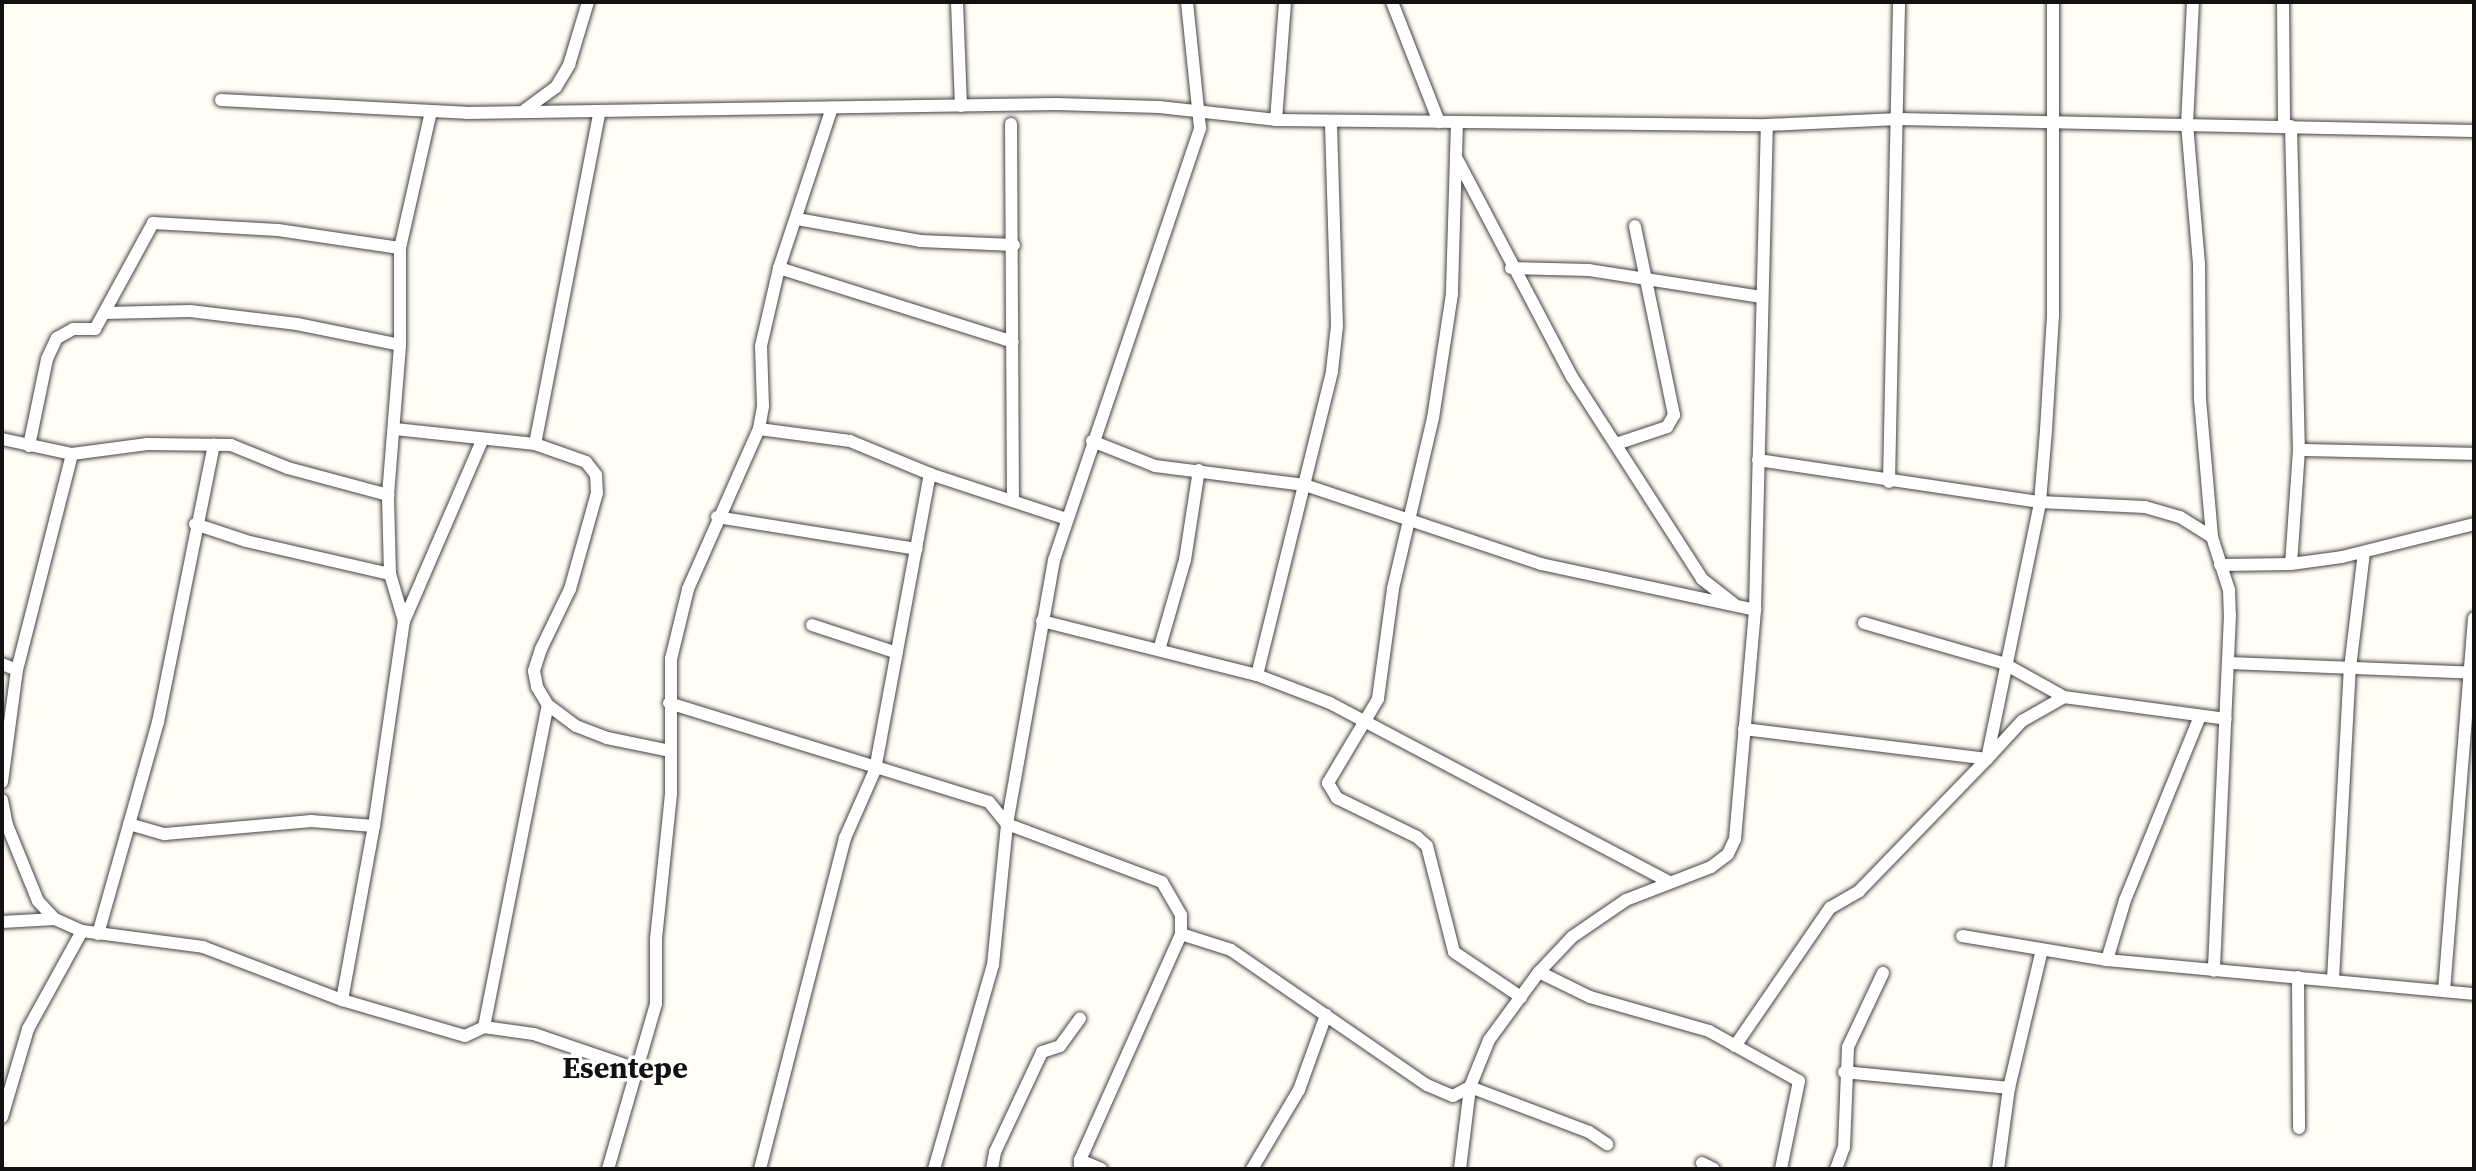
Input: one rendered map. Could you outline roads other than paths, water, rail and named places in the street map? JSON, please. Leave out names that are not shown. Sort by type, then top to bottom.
[{"type":"street","points":[[521,113],[555,87],[569,65],[588,2]]},
{"type":"street","points":[[957,2],[961,106]]},
{"type":"street","points":[[933,1169],[993,965],[1007,824],[1042,621],[1067,519],[1196,147],[1201,112],[1187,2]]},
{"type":"street","points":[[1276,120],[1284,2]]},
{"type":"street","points":[[1392,2],[1438,122]]},
{"type":"street","points":[[1889,482],[1899,120],[1899,2]]},
{"type":"street","points":[[1987,759],[2003,663],[2040,502],[2053,316],[2053,2]]},
{"type":"street","points":[[2193,2],[2187,124],[2199,263],[2200,399],[2212,537],[2229,590],[2229,663],[2214,971]]},
{"type":"street","points":[[2283,2],[2299,450],[2291,564]]},
{"type":"street","points":[[221,100],[521,113],[961,106],[1159,107],[1276,120],[1768,125],[1899,120],[2474,131]]},
{"type":"street","points":[[608,1169],[656,1004],[670,751],[671,659],[688,589],[759,429],[763,406],[761,346],[779,268],[832,108]]},
{"type":"street","points":[[404,621],[390,574],[388,495],[400,345],[400,248],[431,111]]},
{"type":"street","points":[[535,444],[600,111]]},
{"type":"street","points":[[1257,675],[1332,371],[1337,326],[1331,121]]},
{"type":"street","points":[[1457,122],[1452,294],[1433,418],[1407,520],[1379,667],[1378,699],[1332,770],[1331,792],[1426,846],[1454,952],[1521,997]]},
{"type":"street","points":[[1011,124],[1014,245],[1013,500]]},
{"type":"street","points":[[1460,1169],[1470,1087],[1489,1040],[1539,972],[1572,937],[1626,900],[1668,881],[1711,867],[1728,855],[1735,839],[1755,610],[1768,125]]},
{"type":"street","points":[[1456,158],[1511,268],[1616,444],[1702,579],[1738,606]]},
{"type":"street","points":[[797,219],[920,241],[1014,245]]},
{"type":"street","points":[[29,446],[47,359],[57,338],[73,329],[95,329],[153,223],[278,230],[400,248]]},
{"type":"street","points":[[1616,444],[1667,427],[1674,415],[1643,278],[1635,226]]},
{"type":"street","points":[[779,268],[980,335],[1013,342]]},
{"type":"street","points":[[1511,268],[1590,270],[1762,297]]},
{"type":"street","points":[[105,313],[203,313],[298,324],[400,345]]},
{"type":"street","points":[[395,429],[482,441],[535,444],[586,462],[596,475],[597,493],[570,589],[534,671],[548,705],[576,726],[607,738],[670,751]]},
{"type":"street","points":[[759,429],[850,441],[930,474],[1067,519]]},
{"type":"street","points":[[2,439],[72,454],[147,444],[231,445],[288,468],[388,495]]},
{"type":"street","points":[[342,1000],[374,826],[404,621],[482,441]]},
{"type":"street","points":[[1092,441],[1155,466],[1304,485],[1541,564],[1755,610]]},
{"type":"street","points":[[98,934],[158,722],[195,523],[214,445]]},
{"type":"street","points":[[2299,450],[2474,454]]},
{"type":"street","points":[[2,782],[17,670],[72,454]]},
{"type":"street","points":[[1758,460],[1889,482],[2040,502],[2145,507],[2180,517],[2212,537]]},
{"type":"street","points":[[1159,650],[1185,560],[1199,470]]},
{"type":"street","points":[[760,1169],[845,838],[875,770],[930,474]]},
{"type":"street","points":[[718,517],[916,549]]},
{"type":"street","points":[[195,523],[246,541],[390,574]]},
{"type":"street","points":[[2220,565],[2291,564],[2364,553],[2474,524]]},
{"type":"street","points":[[2333,979],[2350,668],[2364,553]]},
{"type":"street","points":[[2444,991],[2472,672],[2474,618]]},
{"type":"street","points":[[1042,621],[1257,675],[1330,703],[1668,881]]},
{"type":"street","points":[[1864,624],[2003,663],[2064,696],[2199,719],[2225,719]]},
{"type":"street","points":[[812,625],[897,653]]},
{"type":"street","points":[[2229,663],[2472,672]]},
{"type":"street","points":[[2,664],[17,670]]},
{"type":"street","points":[[1735,1046],[1830,908],[1859,891],[2022,721],[2064,696]]},
{"type":"street","points":[[669,703],[733,720],[875,770],[989,803],[1007,824],[1163,882],[1181,915],[1181,934],[1080,1164],[1101,1169]]},
{"type":"street","points":[[484,1027],[548,705]]},
{"type":"street","points":[[2107,960],[2130,887],[2199,719]]},
{"type":"street","points":[[1744,729],[1987,759]]},
{"type":"street","points":[[2,800],[4,825],[38,901],[55,919],[82,931],[202,947],[342,1000],[465,1036],[484,1027],[534,1034],[637,1069]]},
{"type":"street","points":[[129,824],[165,834],[311,821],[374,826]]},
{"type":"street","points":[[2,922],[55,919]]},
{"type":"street","points":[[2,1117],[28,1029],[82,931]]},
{"type":"street","points":[[1181,934],[1231,950],[1427,1085],[1453,1096],[1470,1087],[1589,1132],[1607,1144]]},
{"type":"street","points":[[1962,936],[2107,960],[2474,994]]},
{"type":"street","points":[[1998,1169],[2009,1088],[2042,950]]},
{"type":"street","points":[[1539,972],[1590,997],[1709,1031],[1799,1081],[1781,1169]]},
{"type":"street","points":[[1836,1169],[1844,1147],[1847,1115],[1844,1072],[1848,1047],[1883,973]]},
{"type":"street","points":[[2298,977],[2299,1128]]},
{"type":"street","points":[[1252,1169],[1298,1090],[1326,1015]]},
{"type":"street","points":[[992,1169],[995,1152],[1042,1052],[1060,1046],[1080,1017]]},
{"type":"street","points":[[1844,1072],[2009,1088]]},
{"type":"street","points":[[1702,1163],[1714,1169]]},
{"type":"district","name":"Esentepe","points":[[625,1068]]}]
